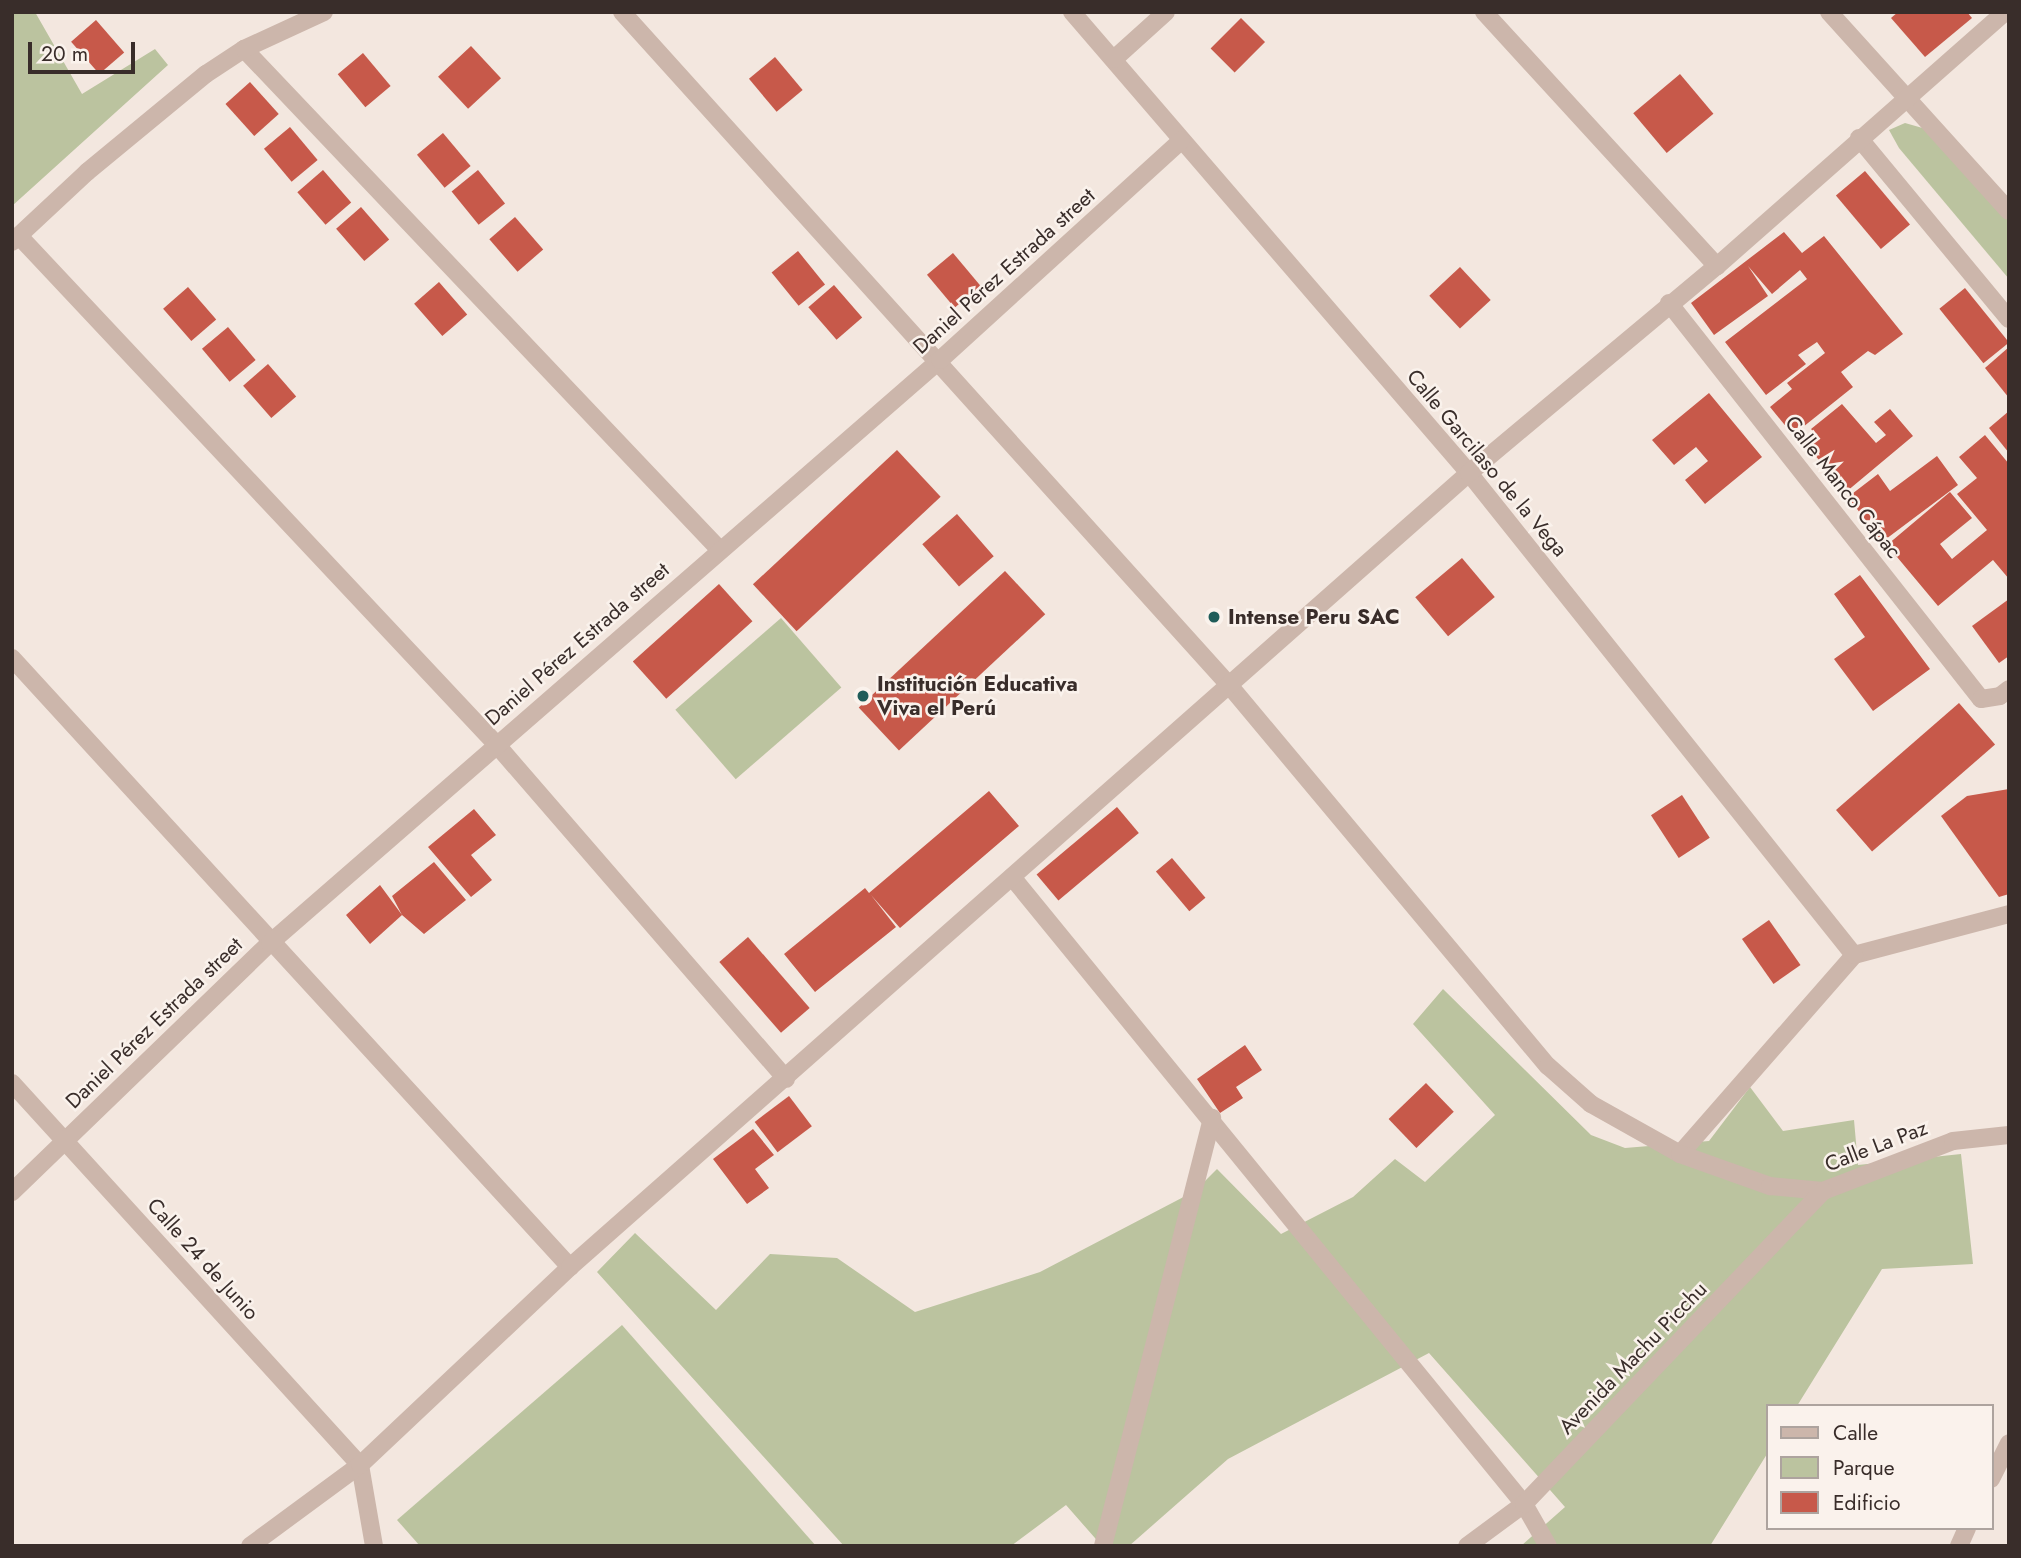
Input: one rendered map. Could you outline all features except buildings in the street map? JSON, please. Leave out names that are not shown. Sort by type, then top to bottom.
[{"type":"street","points":[[324,12],[244,49],[87,172],[16,239],[496,744],[786,1079]]},
{"type":"street","name":"Calle La Paz","points":[[622,12],[940,360],[1229,685],[1548,1066],[1591,1104],[1680,1154],[1770,1186],[1823,1191],[1953,1141],[2009,1135]]},
{"type":"street","name":"Calle Garcilaso de la Vega","points":[[1072,12],[1469,473],[1854,955]]},
{"type":"street","points":[[1114,59],[1167,12]]},
{"type":"street","points":[[1484,12],[1717,266]]},
{"type":"street","points":[[1829,12],[2009,211]]},
{"type":"street","points":[[250,1546],[360,1465],[570,1267],[1469,473],[1669,303],[1717,266],[2004,12]]},
{"type":"street","points":[[244,49],[720,550]]},
{"type":"street","points":[[1859,138],[2009,319]]},
{"type":"street","name":"Daniel Pérez Estrada street","points":[[12,1192],[270,943],[940,360],[1181,141]]},
{"type":"street","name":"Calle Manco Cápac","points":[[1669,303],[1981,699],[2009,689]]},
{"type":"street","points":[[12,658],[270,943],[570,1267]]},
{"type":"street","points":[[1012,877],[1212,1118],[1524,1504],[1548,1546]]},
{"type":"street","points":[[1680,1154],[1854,955],[2009,914]]},
{"type":"street","name":"Calle 24 de Junio","points":[[12,1083],[360,1465]]},
{"type":"street","points":[[1103,1546],[1212,1118]]},
{"type":"street","name":"Avenida Machu Picchu","points":[[1467,1546],[1524,1504],[1823,1191]]},
{"type":"street","points":[[1993,1475],[2009,1443]]},
{"type":"street","points":[[360,1465],[374,1546]]},
{"type":"street","points":[[1959,1546],[1966,1530]]},
{"type":"green space","points":[[12,12],[35,12],[82,94],[155,49],[168,65],[12,206]]},
{"type":"green space","points":[[1905,123],[1926,129],[2009,220],[2009,279],[1899,148],[1889,130]]},
{"type":"green space","points":[[781,618],[841,687],[736,779],[675,710]]},
{"type":"green space","points":[[1443,989],[1591,1135],[1625,1148],[1709,1141],[1750,1087],[1783,1131],[1854,1120],[1858,1165],[1961,1154],[1973,1264],[1882,1269],[1798,1404],[1766,1404],[1766,1456],[1710,1546],[1521,1546],[1565,1507],[1429,1353],[1228,1459],[1129,1546],[1102,1546],[1066,1505],[1011,1546],[844,1546],[597,1272],[635,1233],[716,1310],[770,1254],[837,1258],[915,1312],[1040,1272],[1195,1191],[1217,1169],[1281,1234],[1353,1197],[1395,1159],[1425,1182],[1495,1115],[1413,1024]]},
{"type":"green space","points":[[622,1325],[816,1546],[420,1546],[397,1520]]},
{"type":"place","name":"Intense Peru SAC","points":[[1214,617]]},
{"type":"place","name":"Institución Educativa Viva el Perú","points":[[863,696]]}]
